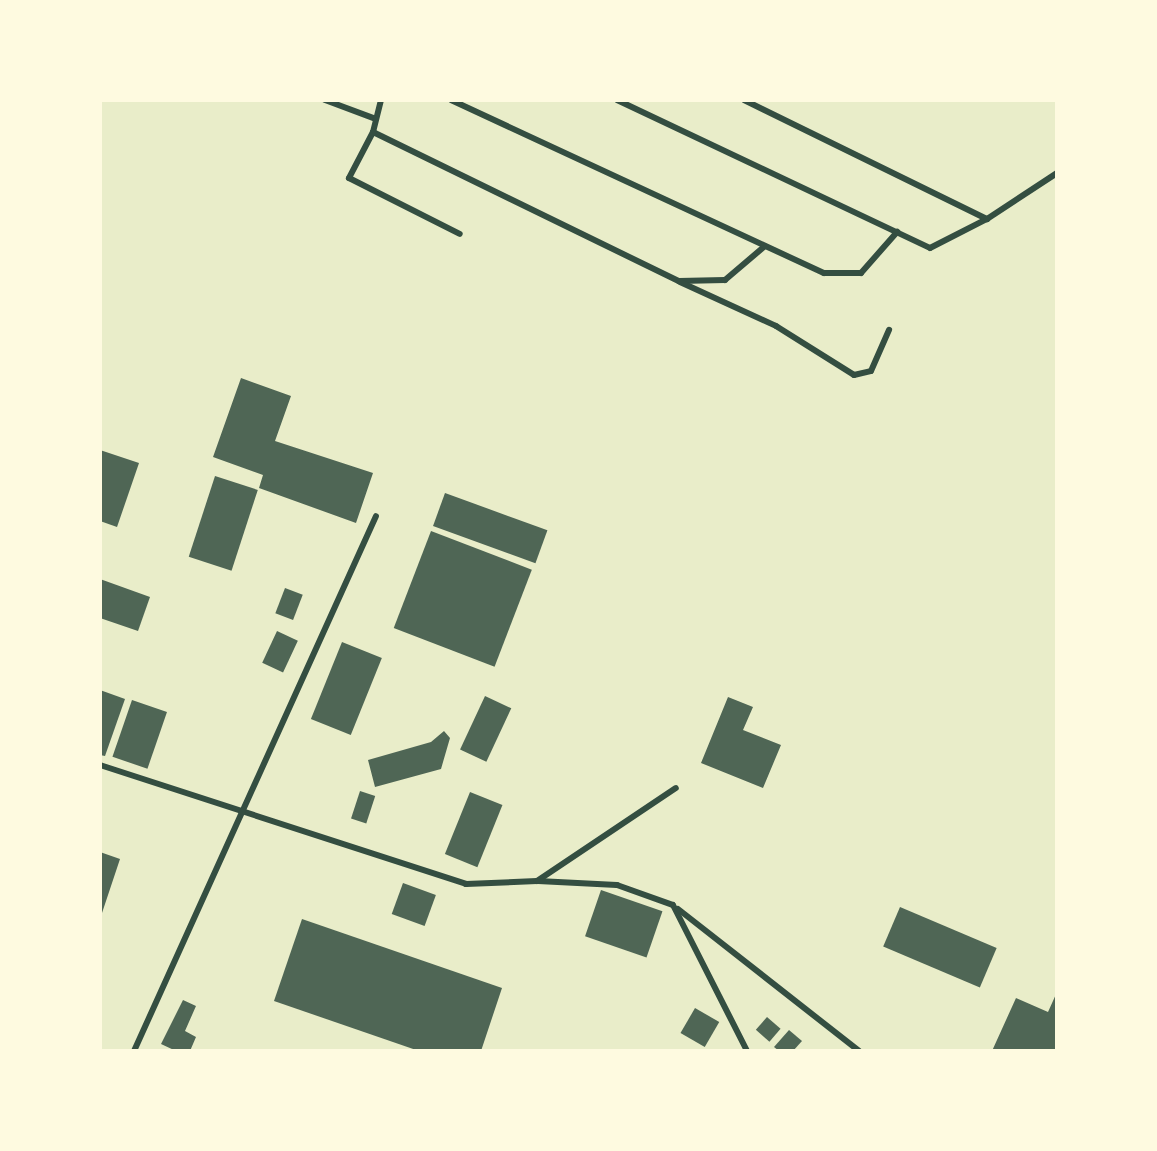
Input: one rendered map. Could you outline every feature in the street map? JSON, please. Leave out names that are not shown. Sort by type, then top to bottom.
[{"type":"lane","points":[[325,100],[376,119]]},
{"type":"lane","points":[[381,100],[373,132],[348,178],[460,234]]},
{"type":"lane","points":[[451,100],[824,273],[860,272],[896,232]]},
{"type":"lane","points":[[616,100],[930,248],[987,219],[1057,173]]},
{"type":"lane","points":[[744,100],[987,219]]},
{"type":"lane","points":[[373,132],[776,326],[854,375],[872,371],[889,330]]},
{"type":"lane","points":[[678,281],[725,280],[766,246]]},
{"type":"lane","points":[[134,1051],[376,516]]},
{"type":"lane","points":[[100,765],[466,884],[617,884],[673,905],[859,1051]]},
{"type":"lane","points":[[537,881],[676,788]]},
{"type":"lane","points":[[673,905],[748,1051]]},
{"type":"building","points":[[241,378],[291,396],[275,441],[373,473],[356,523],[259,488],[263,475],[213,457]]},
{"type":"building","points":[[100,450],[139,463],[117,527],[100,521]]},
{"type":"building","points":[[215,476],[258,490],[232,571],[189,557]]},
{"type":"building","points":[[445,493],[547,530],[535,563],[433,526]]},
{"type":"building","points":[[431,531],[532,570],[495,667],[394,628]]},
{"type":"building","points":[[100,579],[150,597],[138,631],[100,618]]},
{"type":"building","points":[[285,588],[303,595],[293,620],[275,613]]},
{"type":"building","points":[[277,631],[298,641],[283,672],[262,663]]},
{"type":"building","points":[[342,642],[382,658],[351,735],[311,719]]},
{"type":"building","points":[[100,690],[125,699],[105,756],[100,755]]},
{"type":"building","points":[[485,696],[511,708],[486,762],[460,749]]},
{"type":"building","points":[[728,697],[753,707],[743,730],[781,745],[763,788],[701,763]]},
{"type":"building","points":[[132,700],[167,712],[147,769],[112,757]]},
{"type":"building","points":[[444,731],[450,738],[441,769],[375,787],[368,760],[431,742]]},
{"type":"building","points":[[360,791],[375,796],[366,824],[351,819]]},
{"type":"building","points":[[470,792],[502,805],[477,867],[445,854]]},
{"type":"building","points":[[100,852],[120,859],[101,916],[100,916]]},
{"type":"building","points":[[403,883],[436,895],[425,926],[392,914]]},
{"type":"building","points":[[601,890],[662,911],[647,957],[585,936]]},
{"type":"building","points":[[900,907],[997,948],[980,988],[883,947]]},
{"type":"building","points":[[302,919],[502,988],[481,1051],[419,1051],[274,1001]]},
{"type":"building","points":[[1057,992],[1057,1051],[992,1051],[1016,998],[1048,1012]]},
{"type":"building","points":[[183,1000],[196,1006],[185,1031],[196,1037],[190,1051],[176,1051],[161,1044]]},
{"type":"building","points":[[695,1008],[719,1022],[705,1047],[680,1033]]},
{"type":"building","points":[[767,1017],[781,1029],[769,1042],[756,1030]]},
{"type":"building","points":[[789,1030],[802,1041],[793,1051],[779,1051],[774,1047]]}]
